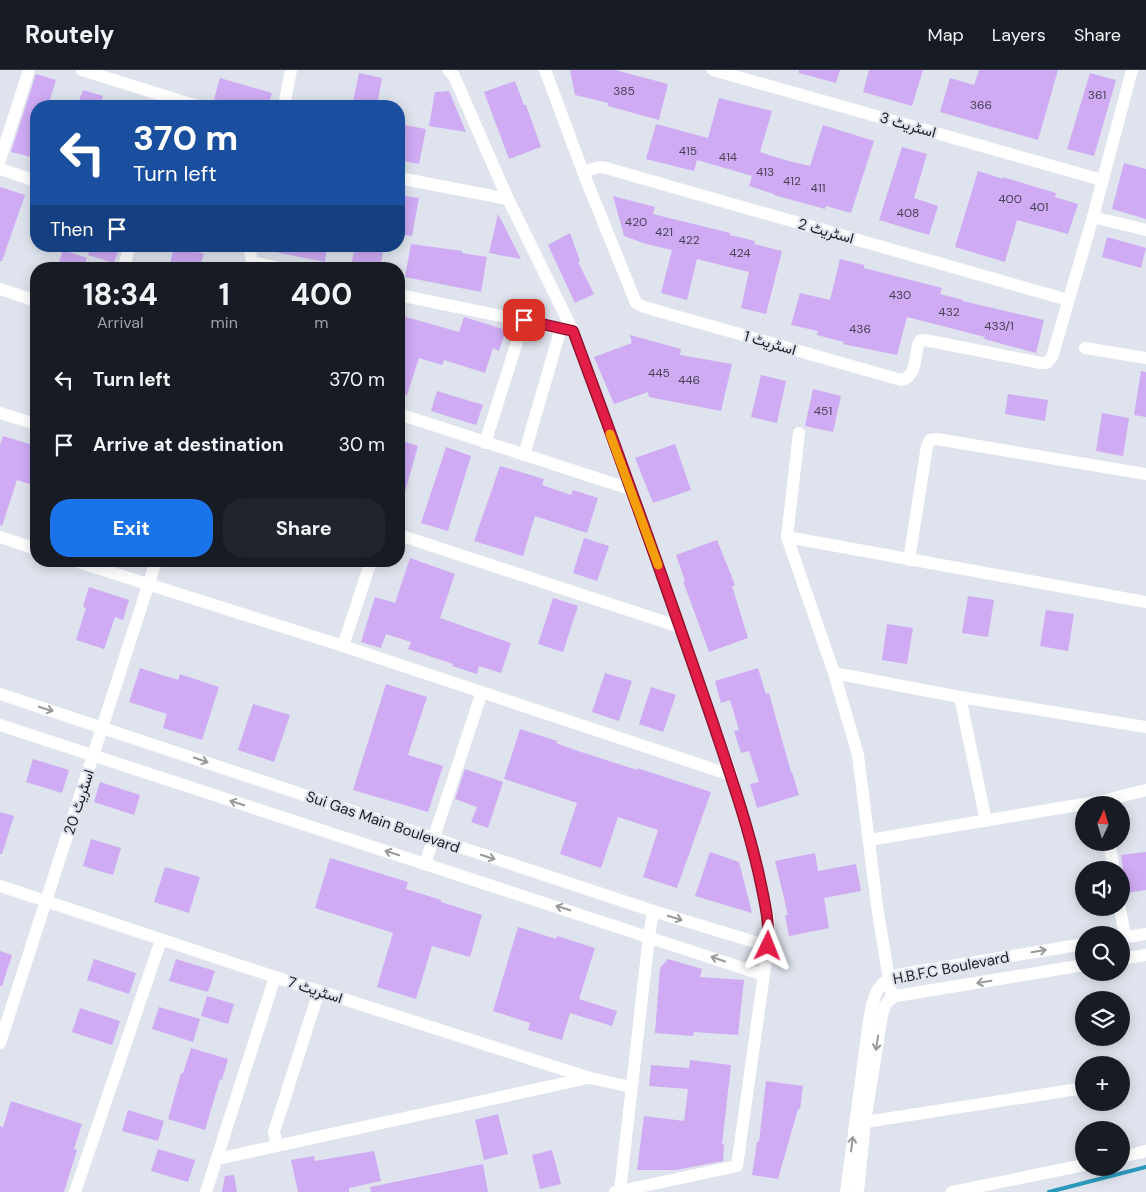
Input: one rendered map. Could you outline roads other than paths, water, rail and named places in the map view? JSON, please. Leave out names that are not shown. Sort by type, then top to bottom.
[{"type":"street","points":[[0,160],[29,70]]},
{"type":"street","points":[[82,70],[178,100]]},
{"type":"street","points":[[285,100],[291,70]]},
{"type":"street","points":[[448,70],[454,76],[567,330],[630,489],[731,775],[755,857],[769,921],[768,946],[737,1166],[617,1192],[653,911]]},
{"type":"street","points":[[545,70],[583,172]]},
{"type":"street","name":"اسٹریٹ 3","points":[[713,70],[1102,180]]},
{"type":"street","points":[[1068,300],[1093,216],[1132,70]]},
{"type":"street","name":"اسٹریٹ 2","points":[[583,172],[599,167],[606,168],[1068,300]]},
{"type":"street","points":[[0,170],[30,179]]},
{"type":"street","name":"اسٹریٹ 1","points":[[583,172],[636,302],[644,307],[901,380],[907,379],[912,374],[918,345],[920,341],[925,340],[1047,363],[1052,357],[1068,300]]},
{"type":"street","points":[[405,179],[508,199]]},
{"type":"street","points":[[1093,216],[1146,230]]},
{"type":"street","points":[[0,289],[30,299]]},
{"type":"street","points":[[405,296],[567,330]]},
{"type":"street","points":[[485,443],[524,320]]},
{"type":"street","points":[[524,455],[567,330]]},
{"type":"street","points":[[1085,348],[1146,358]]},
{"type":"street","points":[[0,413],[30,422]]},
{"type":"street","points":[[405,416],[630,489]]},
{"type":"street","points":[[799,433],[787,537],[834,673],[858,755],[892,998]]},
{"type":"street","points":[[910,560],[927,446],[930,440],[946,441],[1146,474]]},
{"type":"street","points":[[0,537],[30,545]]},
{"type":"street","points":[[787,537],[1146,602]]},
{"type":"street","points":[[405,538],[680,627]]},
{"type":"street","points":[[94,567],[343,646],[731,775]]},
{"type":"street","name":"اسٹریٹ 20","points":[[0,1043],[5,1013],[47,901],[154,567]]},
{"type":"street","points":[[343,646],[369,567]]},
{"type":"street","points":[[834,673],[960,697],[1146,727]]},
{"type":"street","points":[[424,864],[482,692]]},
{"type":"street","name":"Sui Gas Main Boulevard","points":[[0,694],[653,911],[768,946]]},
{"type":"street","points":[[960,697],[986,822]]},
{"type":"street","name":"Sui Gas Main Boulevard","points":[[0,725],[764,974]]},
{"type":"street","points":[[1126,796],[1146,790]]},
{"type":"street","points":[[869,840],[1075,807]]},
{"type":"street","name":"اسٹریٹ 7","points":[[0,886],[161,940],[590,1078],[631,1087]]},
{"type":"street","points":[[1130,937],[1146,934]]},
{"type":"street","points":[[75,1192],[161,940]]},
{"type":"street","name":"H.B.F.C Boulevard","points":[[846,1192],[869,1021],[876,993],[881,985],[888,979],[902,974],[1075,945]]},
{"type":"street","points":[[1130,958],[1146,955]]},
{"type":"street","name":"H.B.F.C Boulevard","points":[[858,1192],[865,1122],[882,1014],[886,1003],[892,998],[1075,967]]},
{"type":"street","points":[[206,1192],[275,977]]},
{"type":"street","points":[[277,1145],[274,1132],[319,991]]},
{"type":"street","points":[[217,1159],[590,1078]]},
{"type":"street","points":[[865,1122],[1075,1089]]},
{"type":"street","points":[[1130,1155],[1146,1151]]},
{"type":"street","points":[[952,1192],[1075,1167]]},
{"type":"waterway","points":[[1049,1192],[1146,1167]]}]
